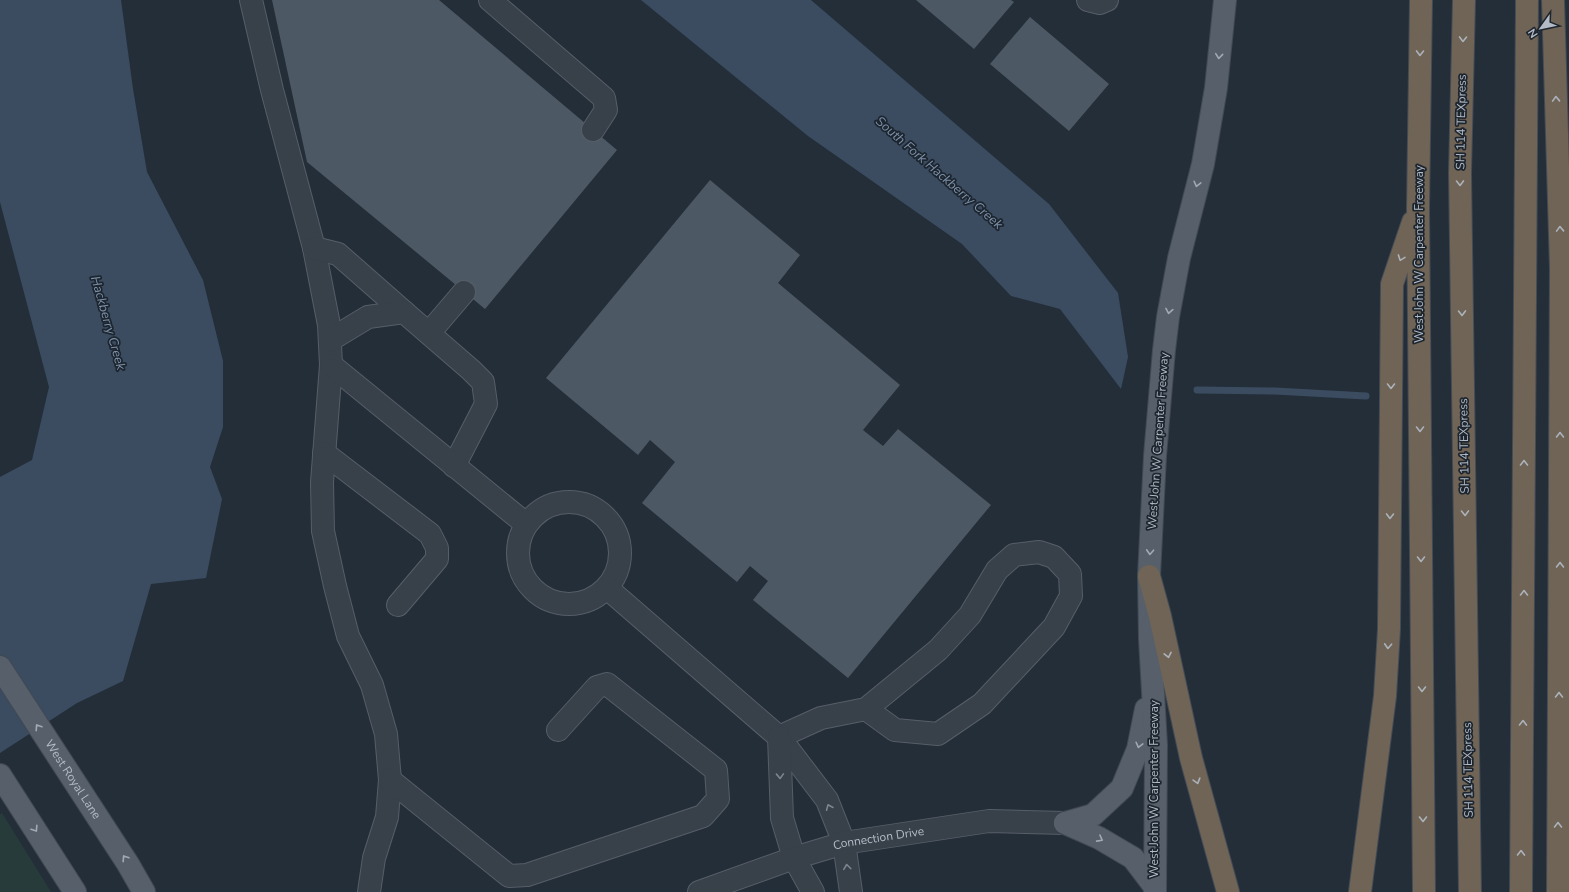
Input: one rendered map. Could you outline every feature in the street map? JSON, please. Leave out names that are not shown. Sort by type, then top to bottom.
[{"type":"highway","name":"West John W Carpenter Freeway","points":[[1421,0],[1418,208],[1424,892]]},
{"type":"highway","name":"SH 114 TEXpress","points":[[1464,0],[1460,173],[1470,892]]},
{"type":"highway","points":[[1521,892],[1527,0]]},
{"type":"highway","points":[[1553,0],[1565,275],[1558,892]]},
{"type":"highway","points":[[1360,892],[1385,696],[1389,630],[1392,284],[1418,208]]},
{"type":"highway","points":[[1149,576],[1160,616],[1191,758],[1226,886]]},
{"type":"main road","name":"West John W Carpenter Freeway","points":[[1155,890],[1156,745],[1152,680],[1149,576],[1154,456],[1167,324],[1178,258],[1203,164],[1228,6]]},
{"type":"main road","name":"West Royal Lane","points":[[0,668],[128,864],[144,892]]},
{"type":"main road","points":[[1065,823],[1093,816],[1122,788],[1138,749],[1152,680]]},
{"type":"main road","points":[[0,775],[75,892]]},
{"type":"main road","points":[[1065,823],[1099,838],[1133,858],[1155,890]]},
{"type":"street","points":[[251,0],[286,144],[314,248],[329,326],[331,365],[322,482],[323,531],[348,636],[372,685],[386,734],[390,780],[387,818],[374,858],[369,892]]},
{"type":"street","points":[[490,0],[604,98],[606,110],[593,130]]},
{"type":"street","points":[[1088,0],[1100,3],[1107,0]]},
{"type":"street","points":[[314,248],[338,254],[483,382],[486,404],[454,466]]},
{"type":"street","points":[[429,333],[464,292]]},
{"type":"street","points":[[330,340],[368,317],[404,312]]},
{"type":"street","points":[[331,365],[526,524]]},
{"type":"street","points":[[324,453],[430,534],[438,548],[436,559],[398,605]]},
{"type":"street","points":[[569,501],[586,505],[601,513],[612,525],[619,541],[620,558],[616,575],[607,588],[593,599],[577,605],[560,605],[544,599],[530,588],[521,573],[517,556],[519,540],[526,524],[537,512],[552,504],[569,501]]},
{"type":"street","points":[[779,737],[821,718],[866,709],[938,650],[970,615],[997,570],[1014,555],[1039,552],[1054,557],[1070,574],[1071,596],[1054,627],[982,704],[938,734],[895,730],[866,709]]},
{"type":"street","points":[[607,588],[779,737],[827,800],[844,843],[851,892]]},
{"type":"street","points":[[390,780],[509,876],[527,875],[703,816],[718,799],[716,770],[607,684],[598,687],[558,730]]},
{"type":"street","points":[[779,737],[782,818],[794,858],[813,892]]},
{"type":"street","name":"Connection Drive","points":[[699,892],[794,858],[844,843],[989,821],[1065,823]]},
{"type":"green space","points":[[2,813],[51,892],[0,892],[0,814]]},
{"type":"water","name":"Hackberry Creek","points":[[0,0],[121,0],[133,89],[147,172],[203,280],[223,361],[223,427],[210,467],[222,499],[206,578],[151,584],[123,681],[77,703],[0,753],[0,477],[32,460],[49,387],[0,202]]},
{"type":"water","points":[[641,0],[811,0],[1049,204],[1118,293],[1128,357],[1121,389],[1060,309],[1011,296],[962,244],[808,136]]},
{"type":"building","points":[[272,0],[439,0],[617,150],[485,309],[307,162]]},
{"type":"building","points":[[916,0],[1011,0],[1014,2],[974,49]]},
{"type":"building","points":[[1030,17],[1109,84],[1069,131],[990,64]]},
{"type":"building","points":[[710,180],[800,255],[778,283],[900,385],[863,430],[883,446],[898,429],[991,505],[848,678],[753,600],[768,581],[750,566],[737,582],[642,503],[675,462],[650,440],[638,455],[546,378]]},
{"type":"waterway","name":"South Fork Hackberry Creek","points":[[1197,390],[1275,391],[1366,396]]}]
